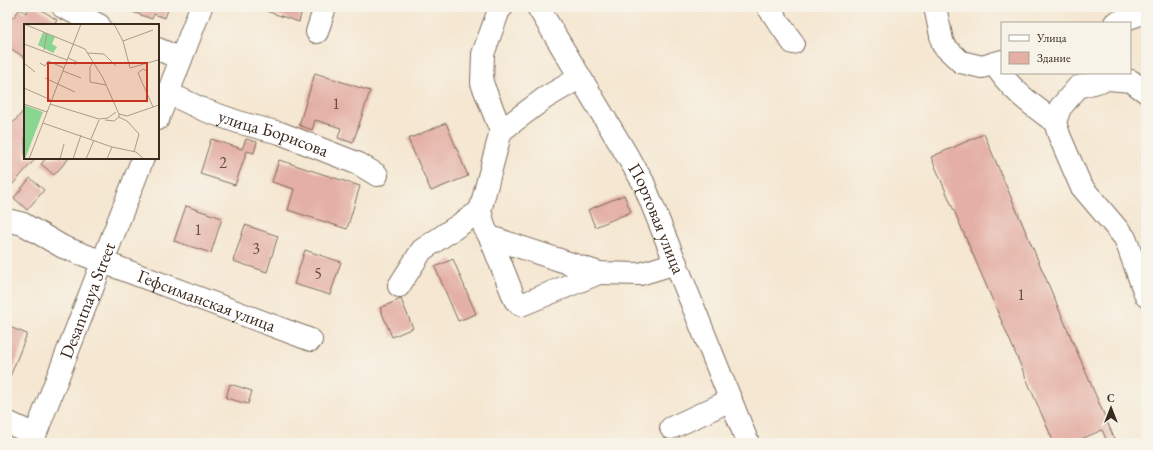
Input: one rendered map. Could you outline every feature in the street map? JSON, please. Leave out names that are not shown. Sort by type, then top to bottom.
[{"type":"street","points":[[63,7],[97,24]]},
{"type":"street","points":[[159,116],[201,7]]},
{"type":"street","points":[[317,32],[325,7]]},
{"type":"street","points":[[502,7],[499,10],[483,54],[482,83],[502,131]]},
{"type":"street","name":"Портовая улица","points":[[538,7],[579,78],[643,182],[748,443]]},
{"type":"street","points":[[768,7],[793,43]]},
{"type":"street","points":[[935,7],[943,45],[961,62],[982,67],[998,62],[1001,73]]},
{"type":"street","points":[[1118,22],[1146,12]]},
{"type":"street","points":[[159,49],[181,58]]},
{"type":"street","points":[[1001,74],[1002,77],[1035,107],[1055,122],[1081,186],[1125,238],[1146,296]]},
{"type":"street","points":[[579,78],[545,98],[502,131],[480,211],[485,229],[490,237],[515,300],[521,305],[599,273]]},
{"type":"street","points":[[1055,122],[1060,108],[1078,88],[1108,79],[1131,81],[1146,92]]},
{"type":"street","name":"улица Борисова","points":[[168,94],[204,110],[241,123],[280,133],[309,144],[359,164],[377,175]]},
{"type":"street","name":"Desantnaya Street","points":[[34,439],[143,159]]},
{"type":"street","points":[[399,286],[422,250],[480,211]]},
{"type":"street","name":"Гефсиманская улица","points":[[7,220],[23,224],[62,246],[311,340]]},
{"type":"street","points":[[490,237],[599,273],[640,274],[676,264]]},
{"type":"street","points":[[671,428],[731,400]]},
{"type":"street","points":[[7,422],[34,439]]},
{"type":"building","points":[[30,7],[37,7],[57,20],[55,24],[24,24],[24,57],[7,46],[7,14],[13,18],[20,9],[26,13]]},
{"type":"building","points":[[119,7],[169,7],[165,18],[154,14],[152,19]]},
{"type":"building","points":[[261,7],[318,7],[316,14],[302,10],[299,22],[260,9]]},
{"type":"building","points":[[315,73],[370,91],[353,143],[338,138],[341,128],[315,120],[312,130],[299,125]]},
{"type":"building","points":[[24,110],[24,159],[35,159],[13,184],[7,179],[7,130]]},
{"type":"building","points":[[446,123],[468,176],[431,191],[408,139]]},
{"type":"building","points":[[984,134],[1114,438],[1107,441],[1102,430],[1072,443],[1054,443],[931,157]]},
{"type":"building","points":[[211,139],[242,149],[246,139],[257,142],[254,153],[247,151],[235,185],[200,174]]},
{"type":"building","points":[[45,159],[68,159],[54,175],[41,164]]},
{"type":"building","points":[[279,160],[360,186],[347,229],[288,210],[294,189],[272,182]]},
{"type":"building","points":[[30,178],[44,190],[27,210],[14,198]]},
{"type":"building","points":[[624,195],[631,212],[595,227],[588,210]]},
{"type":"building","points":[[186,206],[222,218],[211,253],[174,241]]},
{"type":"building","points":[[245,225],[278,236],[267,272],[233,261]]},
{"type":"building","points":[[305,250],[341,262],[330,295],[294,284]]},
{"type":"building","points":[[453,259],[476,314],[458,321],[435,267]]},
{"type":"building","points":[[401,299],[413,328],[392,337],[380,308]]},
{"type":"building","points":[[7,326],[27,334],[7,384]]},
{"type":"building","points":[[230,384],[252,391],[248,404],[226,398]]}]
